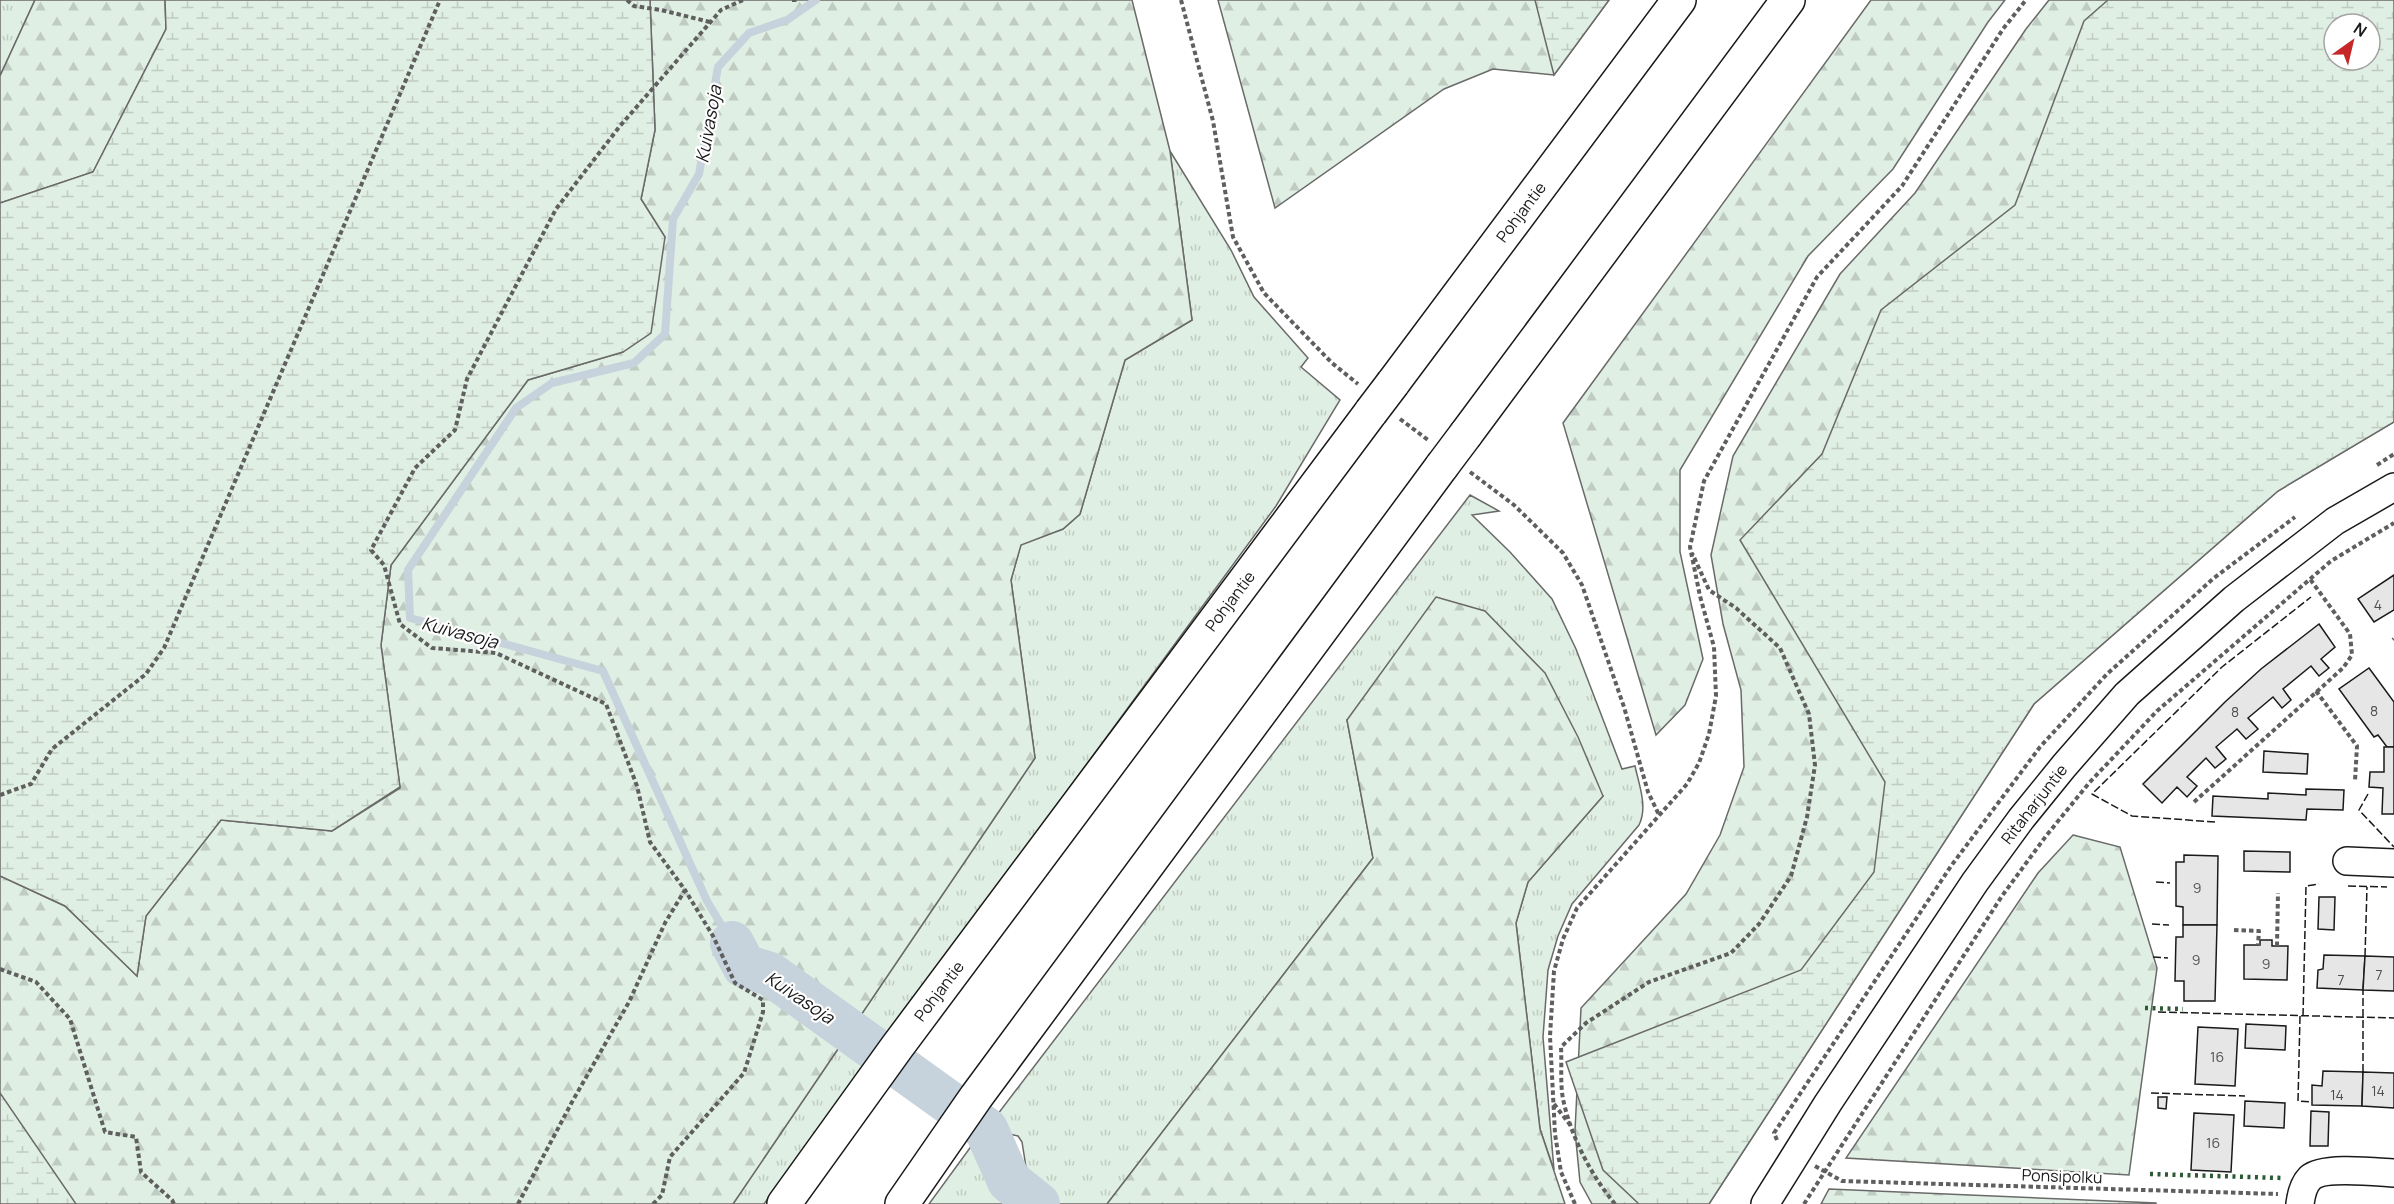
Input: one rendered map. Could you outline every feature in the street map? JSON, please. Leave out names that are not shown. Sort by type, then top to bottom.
[{"type":"highway","name":"Pohjantie","points":[[783,1204],[897,1047],[1679,0]]},
{"type":"highway","points":[[902,1204],[976,1097],[1788,0]]},
{"type":"street","name":"Ritaharjuntie","points":[[1765,1204],[1828,1103],[1975,882],[2021,819],[2079,748],[2127,694],[2234,599],[2335,521],[2394,487]]},
{"type":"street","points":[[2347,861],[2394,863]]},
{"type":"street","points":[[2301,1199],[2310,1178],[2321,1171],[2394,1173]]},
{"type":"path","points":[[0,795],[31,784],[52,749],[146,674],[164,648],[440,0]]},
{"type":"path","points":[[627,0],[634,6],[710,22]]},
{"type":"path","points":[[653,1204],[662,1195],[670,1157],[744,1073],[763,1012],[763,1000],[735,983],[713,936],[685,890],[650,842],[637,786],[606,704],[496,653],[432,648],[400,624],[384,564],[371,550],[415,468],[455,430],[467,379],[555,209],[620,126],[710,22],[721,10],[743,0]]},
{"type":"path","points":[[792,0],[797,0]]},
{"type":"path","points":[[1181,0],[1213,122],[1233,237],[1264,293],[1332,363],[1453,454],[1514,504],[1563,553],[1582,585],[1624,707],[1648,792],[1659,815]]},
{"type":"path","points":[[1575,1204],[1561,1172],[1556,1134],[1550,1036],[1554,971],[1563,939],[1577,908],[1687,784],[1699,763],[1709,734],[1716,696],[1714,647],[1690,547],[1704,481],[1817,277],[1902,186],[2003,28],[2026,0]]},
{"type":"path","points":[[1804,1204],[2002,896],[2089,783],[2157,711],[2331,561],[2394,523]]},
{"type":"path","points":[[1615,1204],[1599,1185],[1573,1130],[1563,1098],[1561,1047],[1586,1023],[1649,982],[1731,953],[1759,924],[1791,876],[1807,817],[1815,765],[1809,714],[1780,648],[1736,608],[1709,590],[1690,547]]},
{"type":"path","points":[[2194,802],[2343,668],[2352,655],[2350,634],[2310,579]]},
{"type":"path","points":[[2316,691],[2357,746],[2355,781]]},
{"type":"path","points":[[518,1204],[629,1002],[665,923],[685,890]]},
{"type":"path","points":[[2277,946],[2278,893]]},
{"type":"path","points":[[2234,930],[2259,931],[2258,945]]},
{"type":"path","points":[[0,969],[36,982],[70,1019],[105,1131],[136,1137],[141,1172],[174,1204]]},
{"type":"path","points":[[1554,1104],[1573,1130]]},
{"type":"path","name":"Ponsipolku","points":[[1824,1172],[1842,1181],[2301,1199]]},
{"type":"green space","points":[[0,0],[35,0],[0,76]]},
{"type":"green space","points":[[35,0],[165,0],[166,29],[93,172],[0,203],[0,76]]},
{"type":"green space","points":[[165,0],[650,0],[655,130],[641,199],[665,237],[651,333],[623,352],[528,380],[391,565],[381,645],[400,787],[332,831],[221,820],[146,916],[137,976],[65,906],[0,876],[0,203],[93,172],[166,29]]},
{"type":"green space","points":[[650,0],[1132,0],[1170,151],[1192,320],[1125,360],[1080,514],[1063,529],[1021,545],[1011,580],[1035,758],[733,1204],[0,1204],[0,876],[65,906],[137,976],[146,916],[221,820],[332,831],[400,788],[381,645],[391,565],[528,380],[623,352],[665,237],[641,199],[655,130]]},
{"type":"green space","points":[[1218,0],[1609,0],[1554,75],[1493,69],[1444,89],[1275,208]]},
{"type":"green space","points":[[1535,0],[1609,0],[1554,75]]},
{"type":"green space","points":[[1871,0],[2005,0],[1988,22],[1893,169],[1808,256],[1680,470],[1680,552],[1703,659],[1685,705],[1656,735],[1563,423]]},
{"type":"green space","points":[[2049,0],[2394,0],[2394,422],[2278,491],[2034,704],[1709,1204],[1592,1204],[1580,1182],[1575,1131],[1581,1008],[1686,894],[1720,835],[1744,767],[1741,690],[1723,624],[1711,555],[1733,456],[1840,274],[1915,193],[2026,29]]},
{"type":"green space","points":[[2108,0],[2394,0],[2394,422],[2278,491],[2034,704],[1709,1204],[1639,1204],[1603,1170],[1566,1062],[1801,970],[1874,872],[1885,782],[1740,540],[1822,454],[1881,310],[2015,205],[2084,21]]},
{"type":"green space","points":[[1170,151],[1231,250],[1254,297],[1308,358],[1301,367],[1340,400],[1276,506],[764,1204],[733,1204],[1035,758],[1011,580],[1021,544],[1063,529],[1080,514],[1125,360],[1192,320]]},
{"type":"green space","points":[[1470,495],[1499,511],[1472,515],[1510,552],[1552,599],[1576,649],[1622,769],[1635,766],[1642,796],[1643,811],[1639,825],[1572,904],[1558,936],[1548,970],[1543,1037],[1554,1170],[1540,1129],[1516,923],[1528,882],[1603,796],[1347,720],[1373,858],[1107,1204],[1059,1204],[1032,1177],[1026,1167],[1022,1142],[1018,1136],[1005,1133],[991,1123]]},
{"type":"green space","points":[[1436,597],[1485,611],[1545,673],[1578,737],[1603,796],[1528,882],[1516,923],[1540,1129],[1565,1204],[1107,1204],[1373,858],[1347,720]]},
{"type":"green space","points":[[2073,835],[2120,847],[2157,968],[2129,1175],[1846,1158],[2038,873]]},
{"type":"green space","points":[[0,1093],[76,1204],[0,1204]]},
{"type":"green space","points":[[975,1141],[990,1152],[997,1177],[1025,1204],[929,1204]]},
{"type":"green space","points":[[1829,1189],[2156,1203],[2156,1204],[1821,1204]]},
{"type":"building","points":[[2394,575],[2394,610],[2374,622],[2358,599]]},
{"type":"building","points":[[2319,624],[2335,647],[2321,659],[2329,668],[2319,676],[2311,666],[2283,689],[2291,700],[2282,708],[2273,697],[2248,718],[2258,729],[2246,739],[2237,729],[2216,747],[2226,759],[2215,768],[2206,758],[2187,777],[2197,786],[2187,797],[2177,787],[2162,803],[2143,784],[2261,669]]},
{"type":"building","points":[[2369,668],[2394,702],[2394,747],[2387,747],[2378,735],[2374,737],[2339,689]]},
{"type":"building","points":[[2384,747],[2394,747],[2394,814],[2382,814],[2383,788],[2369,787],[2370,772],[2384,772]]},
{"type":"building","points":[[2264,751],[2308,754],[2307,774],[2263,772]]},
{"type":"building","points":[[2306,789],[2344,790],[2343,810],[2307,809],[2306,820],[2212,816],[2213,796],[2268,799],[2268,793],[2306,795]]},
{"type":"building","points":[[2244,851],[2290,852],[2290,872],[2244,871]]},
{"type":"building","points":[[2184,855],[2218,856],[2217,925],[2183,925],[2183,907],[2176,906],[2176,862],[2184,862]]},
{"type":"building","points":[[2319,897],[2335,897],[2334,930],[2318,929]]},
{"type":"building","points":[[2183,925],[2217,925],[2215,1001],[2184,1001],[2184,981],[2175,981],[2176,937],[2183,937]]},
{"type":"building","points":[[2260,940],[2272,940],[2272,946],[2288,946],[2287,980],[2244,979],[2244,945],[2260,945]]},
{"type":"building","points":[[2324,955],[2365,956],[2363,990],[2317,988],[2318,970],[2323,969]]},
{"type":"building","points":[[2365,956],[2394,957],[2394,991],[2363,990]]},
{"type":"building","points":[[2246,1024],[2286,1026],[2285,1050],[2245,1048]]},
{"type":"building","points":[[2198,1027],[2238,1029],[2235,1086],[2195,1084]]},
{"type":"building","points":[[2323,1071],[2363,1072],[2362,1106],[2312,1105],[2312,1085],[2322,1086]]},
{"type":"building","points":[[2363,1072],[2394,1073],[2394,1108],[2362,1106]]},
{"type":"building","points":[[2158,1097],[2167,1097],[2166,1109],[2158,1108]]},
{"type":"building","points":[[2245,1101],[2285,1103],[2284,1128],[2244,1126]]},
{"type":"building","points":[[2311,1111],[2329,1112],[2328,1146],[2310,1146]]},
{"type":"building","points":[[2194,1113],[2234,1115],[2231,1172],[2191,1170]]},
{"type":"waterway","name":"Kuivasoja","points":[[732,943],[707,901],[603,671],[410,618],[408,570],[516,408],[552,383],[634,363],[665,334],[673,219],[699,174],[718,67],[749,33],[787,20],[816,0]]},
{"type":"waterway","name":"Kuivasoja","points":[[732,943],[744,966],[770,974],[986,1129],[1009,1181],[1038,1204]]},
{"type":"hedge","points":[[2145,1008],[2183,1009]]},
{"type":"hedge","points":[[2150,1174],[2282,1178]]},
{"type":"fence","points":[[2215,822],[2132,816],[2092,794],[2222,667],[2311,597]]},
{"type":"fence","points":[[2368,794],[2359,810],[2394,847]]},
{"type":"fence","points":[[2156,882],[2170,883]]},
{"type":"fence","points":[[2303,1016],[2306,886],[2319,884]]},
{"type":"fence","points":[[2348,886],[2387,887]]},
{"type":"fence","points":[[2365,956],[2367,887]]},
{"type":"fence","points":[[2152,924],[2169,925]]},
{"type":"fence","points":[[2153,957],[2168,958]]},
{"type":"fence","points":[[2363,990],[2363,1072]]},
{"type":"fence","points":[[2158,1012],[2394,1018]]},
{"type":"fence","points":[[2300,1016],[2298,1101],[2312,1102]]},
{"type":"fence","points":[[2151,1093],[2245,1096]]}]
